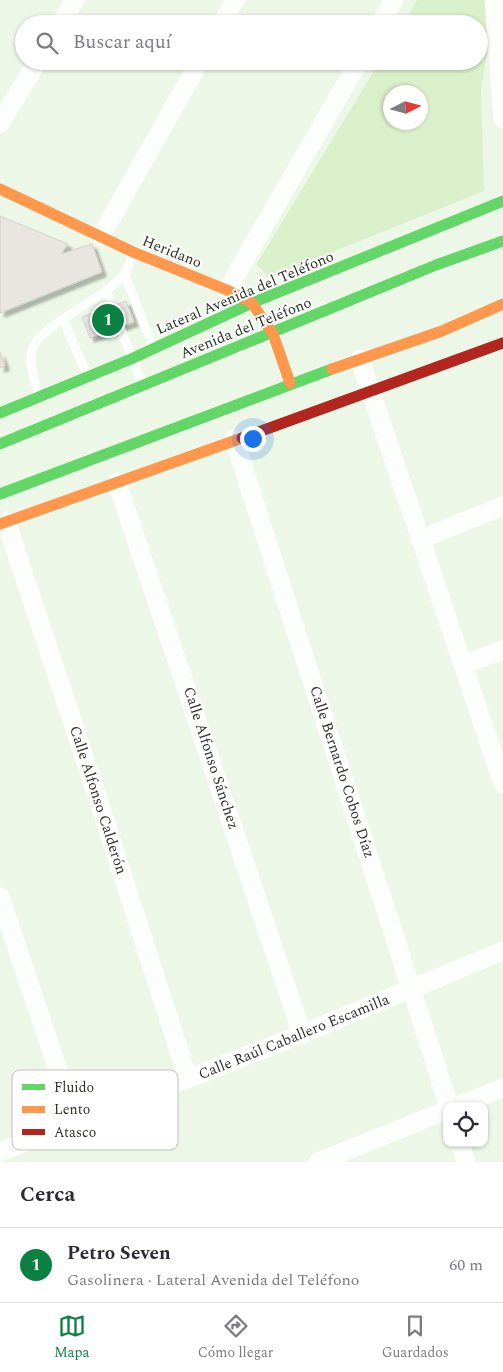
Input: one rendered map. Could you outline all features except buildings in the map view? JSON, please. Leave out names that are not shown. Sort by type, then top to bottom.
[{"type":"street","points":[[66,15],[75,0]]},
{"type":"street","points":[[227,15],[236,0]]},
{"type":"street","points":[[385,15],[394,0]]},
{"type":"street","points":[[494,0],[503,119]]},
{"type":"street","points":[[0,124],[33,70]]},
{"type":"street","points":[[101,236],[195,70]]},
{"type":"street","points":[[227,290],[354,70]]},
{"type":"street","name":"Heridano","points":[[0,189],[133,252],[227,290],[252,303],[273,334],[290,382]]},
{"type":"street","name":"Lateral Avenida del Teléfono","points":[[0,413],[88,378],[252,303],[503,202]]},
{"type":"street","name":"Avenida del Teléfono","points":[[0,444],[273,334],[436,265],[503,240]]},
{"type":"street","points":[[0,494],[290,382],[442,330],[503,304]]},
{"type":"street","points":[[3,523],[503,343]]},
{"type":"street","points":[[360,359],[503,784]]},
{"type":"street","name":"Calle Bernardo Cobos Díaz","points":[[234,439],[448,1102]]},
{"type":"street","name":"Calle Alfonso Sánchez","points":[[117,482],[302,1034]]},
{"type":"street","points":[[421,539],[503,506]]},
{"type":"street","name":"Calle Alfonso Calderón","points":[[3,523],[103,814],[188,1079]]},
{"type":"street","points":[[464,664],[503,650]]},
{"type":"street","points":[[0,897],[58,1070]]},
{"type":"street","name":"Calle Raúl Caballero Escamilla","points":[[178,1083],[503,951]]},
{"type":"street","points":[[467,1102],[503,1088]]},
{"type":"street","points":[[318,1162],[443,1112]]},
{"type":"street","points":[[461,1147],[466,1162]]},
{"type":"street","name":"Calle Raúl Caballero Escamilla","points":[[0,1152],[12,1148]]},
{"type":"lane","points":[[40,397],[29,363],[30,355],[40,335],[106,291],[125,275],[133,252]]},
{"type":"lane","points":[[125,275],[154,349]]},
{"type":"lane","points":[[106,291],[143,386]]},
{"type":"lane","points":[[63,319],[88,378]]},
{"type":"green space","points":[[417,0],[489,0],[491,29],[488,47],[488,15],[408,15]]},
{"type":"green space","points":[[375,70],[484,70],[481,90],[484,191],[270,277],[256,265]]},
{"type":"traffic: fast","points":[[0,413],[131,359],[252,303],[503,201]]},
{"type":"traffic: fast","points":[[0,444],[436,265],[503,241]]},
{"type":"traffic: fast","points":[[0,494],[332,369]]},
{"type":"traffic: slow","points":[[0,189],[133,252],[227,290],[252,303],[273,334],[290,383]]},
{"type":"traffic: slow","points":[[332,369],[442,331],[503,304]]},
{"type":"traffic: slow","points":[[0,524],[242,438]]},
{"type":"traffic: jam","points":[[242,438],[503,343]]},
{"type":"place","name":"Petro Seven","points":[[108,320]]}]
